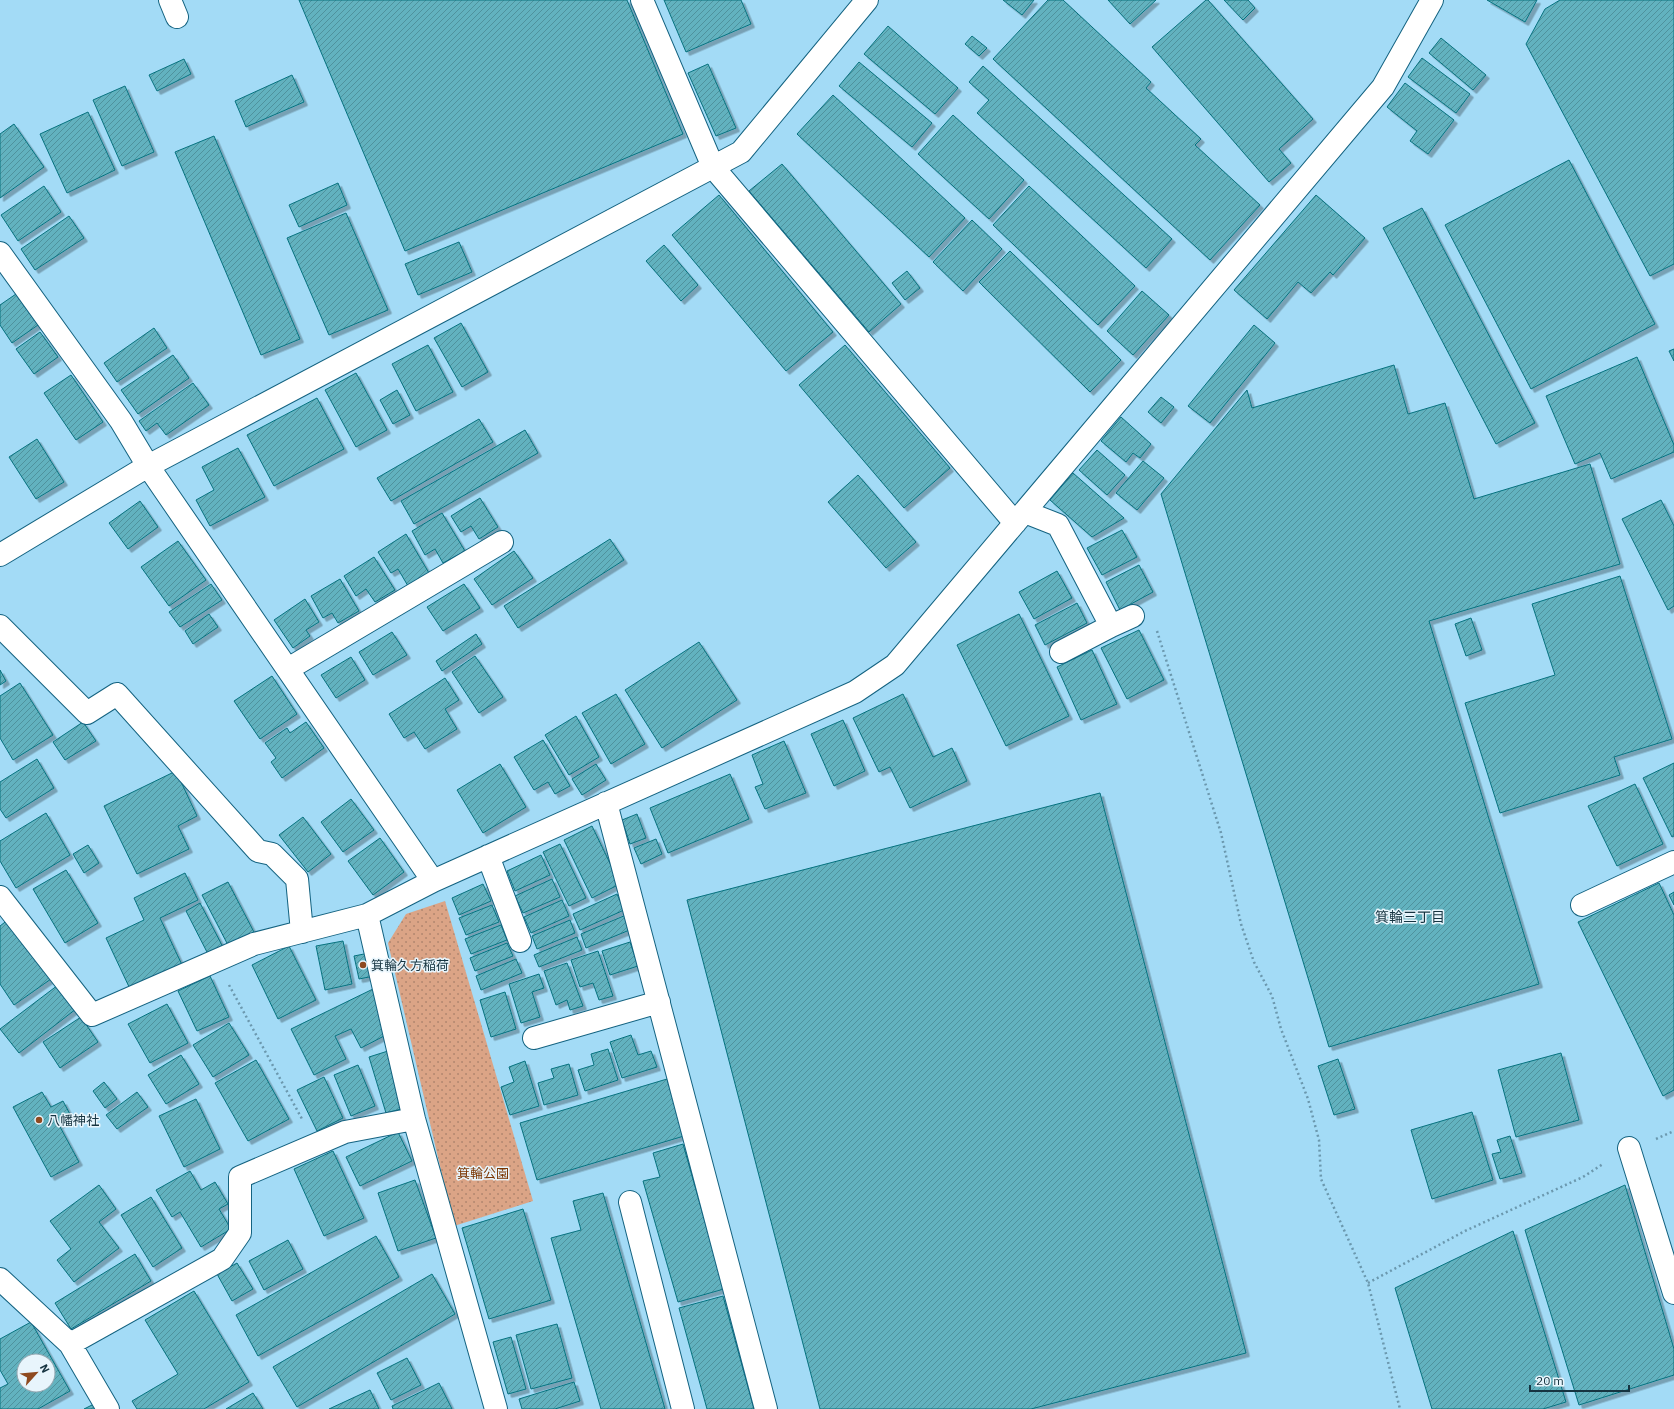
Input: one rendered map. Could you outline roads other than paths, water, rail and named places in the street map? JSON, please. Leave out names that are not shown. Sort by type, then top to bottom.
[{"type":"street","points":[[642,0],[713,167],[1020,517],[1058,525],[1111,626]]},
{"type":"street","points":[[0,555],[148,466],[742,152],[867,0]]},
{"type":"street","points":[[1,900],[92,1015],[254,944],[367,915],[433,881],[855,692],[895,665],[1383,87],[1432,0]]},
{"type":"street","points":[[0,253],[121,421],[148,466],[433,881]]},
{"type":"street","points":[[288,670],[502,542]]},
{"type":"street","points":[[1061,652],[1133,616]]},
{"type":"street","points":[[0,626],[87,713],[117,694],[258,851],[272,854],[297,879],[302,932]]},
{"type":"street","points":[[606,803],[766,1409]]},
{"type":"street","points":[[488,856],[520,941]]},
{"type":"street","points":[[1582,905],[1674,862]]},
{"type":"street","points":[[367,915],[414,1119],[496,1409]]},
{"type":"street","points":[[534,1038],[659,1002]]},
{"type":"street","points":[[70,1344],[222,1259],[240,1233],[240,1178],[345,1132],[414,1119]]},
{"type":"street","points":[[1629,1148],[1674,1293]]},
{"type":"street","points":[[630,1202],[683,1409]]},
{"type":"street","points":[[0,1278],[70,1344],[108,1409]]},
{"type":"place","name":"箕輪久方稲荷","points":[[363,965]]},
{"type":"place","name":"八幡神社","points":[[39,1120]]},
{"type":"district","name":"箕輪三丁目","points":[[1410,917]]},
{"type":"park label","name":"箕輪公園","points":[[483,1173]]}]
